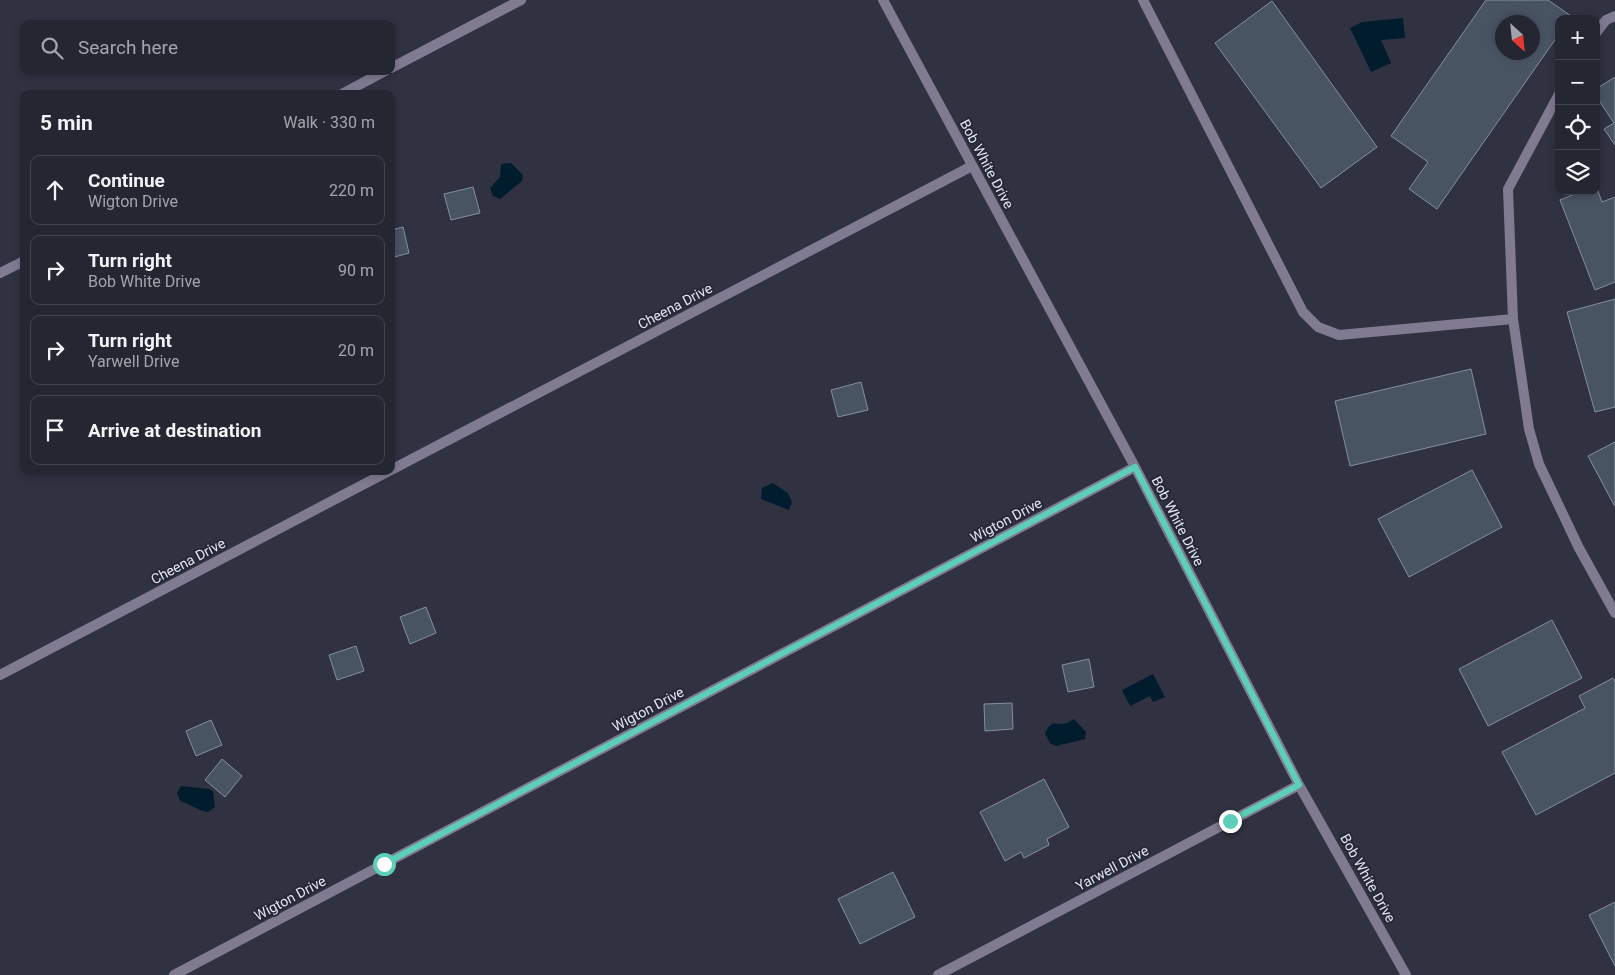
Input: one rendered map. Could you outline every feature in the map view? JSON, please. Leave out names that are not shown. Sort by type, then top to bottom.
[{"type":"street","points":[[395,66],[521,0]]},
{"type":"street","name":"Bob White Drive","points":[[883,0],[1135,467],[1299,785],[1406,975]]},
{"type":"street","points":[[1143,0],[1303,312],[1318,327],[1339,335],[1513,319]]},
{"type":"street","points":[[1600,28],[1606,20],[1615,16]]},
{"type":"street","points":[[349,90],[378,75]]},
{"type":"street","points":[[1555,101],[1508,189],[1513,319],[1528,429],[1539,464],[1579,548],[1615,613]]},
{"type":"street","name":"Cheena Drive","points":[[395,468],[972,166]]},
{"type":"street","points":[[0,273],[20,263]]},
{"type":"street","name":"Wigton Drive","points":[[174,975],[1135,467]]},
{"type":"street","name":"Cheena Drive","points":[[0,675],[382,475]]},
{"type":"street","name":"Yarwell Drive","points":[[938,975],[1299,785]]},
{"type":"water","points":[[1403,18],[1405,38],[1381,40],[1391,63],[1371,72],[1350,28],[1362,22]]},
{"type":"water","points":[[511,163],[523,175],[522,181],[500,199],[493,196],[490,188],[500,177],[501,164]]},
{"type":"water","points":[[773,483],[788,493],[792,502],[789,510],[761,499],[762,488]]},
{"type":"water","points":[[1153,674],[1165,697],[1153,702],[1150,696],[1130,706],[1122,690]]},
{"type":"water","points":[[1074,719],[1086,732],[1085,739],[1056,746],[1050,743],[1045,733],[1052,724],[1068,723]]},
{"type":"water","points":[[181,786],[213,791],[215,807],[208,812],[180,801],[177,793]]},
{"type":"building","points":[[1486,0],[1548,0],[1570,15],[1555,15],[1555,40],[1437,209],[1409,189],[1428,162],[1391,136]]},
{"type":"building","points":[[1272,1],[1377,147],[1321,188],[1215,43]]},
{"type":"building","points":[[1615,77],[1615,145],[1604,129],[1614,123],[1600,102],[1600,86]]},
{"type":"building","points":[[473,187],[480,213],[451,220],[444,194]]},
{"type":"building","points":[[1572,195],[1599,195],[1602,202],[1615,197],[1615,282],[1595,290],[1560,200]]},
{"type":"building","points":[[403,227],[409,253],[395,257],[395,229]]},
{"type":"building","points":[[1615,299],[1615,407],[1595,412],[1567,312]]},
{"type":"building","points":[[1471,369],[1486,434],[1350,466],[1335,401]]},
{"type":"building","points":[[861,382],[868,410],[838,417],[831,390]]},
{"type":"building","points":[[1615,442],[1615,505],[1614,505],[1588,456]]},
{"type":"building","points":[[1472,470],[1502,527],[1409,577],[1378,519]]},
{"type":"building","points":[[426,607],[436,633],[410,644],[400,617]]},
{"type":"building","points":[[1552,620],[1582,678],[1488,726],[1459,669]]},
{"type":"building","points":[[356,646],[364,671],[337,680],[329,655]]},
{"type":"building","points":[[1089,659],[1094,687],[1068,692],[1062,665]]},
{"type":"building","points":[[1613,678],[1615,682],[1615,773],[1536,815],[1502,752],[1585,708],[1579,696]]},
{"type":"building","points":[[1012,703],[1013,729],[985,731],[984,704]]},
{"type":"building","points":[[211,720],[222,745],[196,756],[186,731]]},
{"type":"building","points":[[222,759],[242,776],[225,797],[205,780]]},
{"type":"building","points":[[1044,779],[1069,827],[1047,839],[1049,845],[1024,858],[1021,852],[1005,861],[980,812]]},
{"type":"building","points":[[893,872],[915,917],[860,944],[838,899]]},
{"type":"building","points":[[1615,902],[1615,966],[1589,915]]},
{"type":"route","points":[[384,864],[1135,467],[1299,785],[1230,821]]}]
